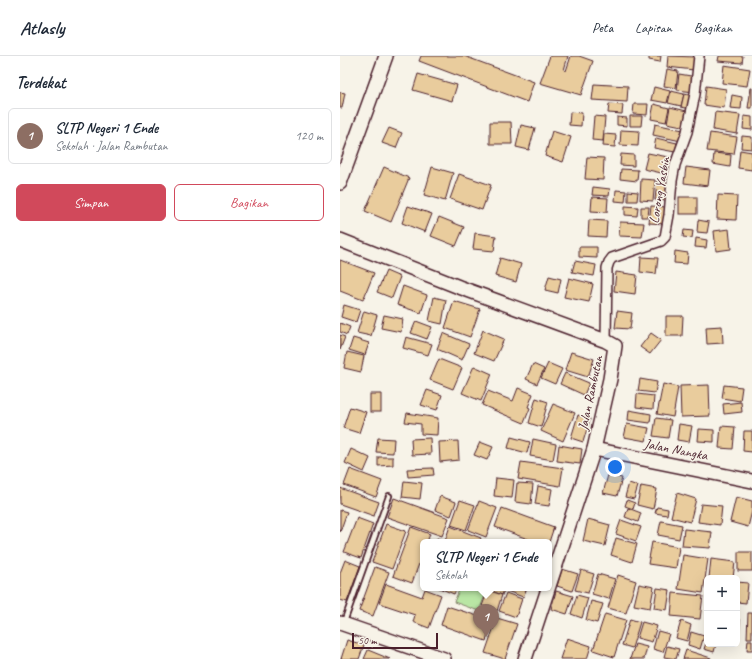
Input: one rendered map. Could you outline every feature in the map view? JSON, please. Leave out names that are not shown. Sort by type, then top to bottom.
[{"type":"street","points":[[340,184],[386,56]]},
{"type":"street","name":"Lorong Yasbin","points":[[606,341],[607,268],[609,262],[612,258],[660,241],[665,237],[675,165],[687,132],[695,94],[699,56]]},
{"type":"street","name":"Jalan Rambutan","points":[[340,240],[459,287],[614,345],[616,351],[594,449],[552,577]]},
{"type":"street","name":"Jalan Nangka","points":[[594,449],[752,481]]},
{"type":"street","name":"Jalan Rambutan","points":[[525,659],[547,591]]},
{"type":"street","points":[[342,624],[444,659]]},
{"type":"lane","points":[[342,624],[389,496]]},
{"type":"green space","points":[[459,591],[487,591],[479,611],[454,602]]},
{"type":"building","points":[[421,56],[464,56],[534,82],[527,102],[419,61]]},
{"type":"building","points":[[550,56],[568,56],[564,70],[566,71],[571,56],[579,56],[593,61],[581,95],[540,83]]},
{"type":"building","points":[[649,56],[661,56],[660,62],[649,60]]},
{"type":"building","points":[[668,56],[696,57],[694,70],[667,67]]},
{"type":"building","points":[[719,56],[743,56],[742,63],[718,61]]},
{"type":"building","points":[[724,65],[750,69],[747,86],[722,83]]},
{"type":"building","points":[[667,69],[678,71],[676,88],[664,86]]},
{"type":"building","points":[[418,74],[457,85],[452,101],[413,90]]},
{"type":"building","points":[[679,74],[697,77],[694,92],[677,90]]},
{"type":"building","points":[[594,84],[628,86],[627,102],[592,100]]},
{"type":"building","points":[[706,86],[726,89],[724,108],[704,105]]},
{"type":"building","points":[[654,87],[670,91],[667,103],[651,100]]},
{"type":"building","points":[[751,88],[752,108],[748,108]]},
{"type":"building","points":[[671,91],[684,94],[681,106],[668,103]]},
{"type":"building","points":[[340,92],[345,93],[342,108],[340,108]]},
{"type":"building","points":[[684,94],[694,96],[691,109],[681,107]]},
{"type":"building","points":[[732,95],[742,97],[741,109],[730,108]]},
{"type":"building","points":[[609,104],[623,105],[622,114],[608,113]]},
{"type":"building","points":[[634,104],[648,104],[647,115],[633,114]]},
{"type":"building","points":[[654,104],[669,108],[666,122],[651,119]]},
{"type":"building","points":[[670,107],[691,112],[687,127],[667,123]]},
{"type":"building","points":[[570,112],[582,113],[581,126],[569,125]]},
{"type":"building","points":[[715,112],[740,115],[737,134],[713,130]]},
{"type":"building","points":[[594,116],[605,117],[603,141],[592,140]]},
{"type":"building","points":[[630,116],[642,116],[641,126],[630,126]]},
{"type":"building","points":[[744,116],[752,117],[752,130],[743,129]]},
{"type":"building","points":[[617,117],[627,118],[627,126],[617,125]]},
{"type":"building","points":[[490,122],[511,122],[512,144],[490,144]]},
{"type":"building","points":[[655,124],[683,130],[681,141],[653,135]]},
{"type":"building","points":[[521,125],[535,128],[529,150],[516,147]]},
{"type":"building","points":[[389,128],[402,133],[396,148],[382,143]]},
{"type":"building","points":[[621,130],[639,131],[638,146],[620,145]]},
{"type":"building","points":[[552,131],[571,137],[563,162],[545,156]]},
{"type":"building","points":[[710,133],[737,137],[734,154],[707,151]]},
{"type":"building","points":[[604,134],[616,135],[615,147],[603,146]]},
{"type":"building","points":[[742,136],[752,137],[752,149],[741,148]]},
{"type":"building","points":[[656,138],[677,143],[675,152],[654,148]]},
{"type":"building","points":[[740,150],[752,152],[752,170],[738,168]]},
{"type":"building","points":[[648,153],[673,158],[670,175],[644,169]]},
{"type":"building","points":[[714,153],[731,155],[730,167],[713,164]]},
{"type":"building","points":[[621,154],[634,155],[634,166],[620,165]]},
{"type":"building","points":[[587,157],[604,158],[603,180],[585,179]]},
{"type":"building","points":[[384,167],[409,178],[391,222],[365,211]]},
{"type":"building","points":[[432,167],[453,173],[445,201],[424,195]]},
{"type":"building","points":[[686,167],[710,170],[708,186],[684,183]]},
{"type":"building","points":[[621,169],[638,170],[637,181],[620,179]]},
{"type":"building","points":[[459,174],[491,185],[482,210],[450,199]]},
{"type":"building","points":[[641,179],[655,180],[653,201],[640,200]]},
{"type":"building","points":[[657,181],[669,182],[667,201],[655,200]]},
{"type":"building","points":[[593,187],[610,189],[609,196],[592,195]]},
{"type":"building","points":[[616,190],[626,191],[625,202],[615,201]]},
{"type":"building","points":[[628,191],[638,192],[637,201],[628,201]]},
{"type":"building","points":[[718,195],[737,196],[736,220],[717,219]]},
{"type":"building","points":[[592,197],[608,198],[607,212],[591,211]]},
{"type":"building","points":[[679,197],[697,197],[697,214],[679,214]]},
{"type":"building","points":[[408,206],[432,214],[425,232],[402,223]]},
{"type":"building","points":[[625,206],[638,207],[637,216],[625,215]]},
{"type":"building","points":[[651,206],[667,207],[665,224],[649,223]]},
{"type":"building","points":[[641,207],[649,207],[648,217],[641,217]]},
{"type":"building","points":[[439,217],[464,227],[456,246],[431,236]]},
{"type":"building","points":[[589,220],[607,221],[606,237],[588,236]]},
{"type":"building","points":[[698,220],[709,222],[707,233],[697,232]]},
{"type":"building","points":[[620,222],[644,223],[642,237],[619,236]]},
{"type":"building","points":[[729,229],[731,249],[716,251],[714,231]]},
{"type":"building","points":[[684,230],[693,231],[692,238],[683,237]]},
{"type":"building","points":[[475,233],[496,236],[494,251],[473,249]]},
{"type":"building","points":[[696,238],[707,240],[706,248],[695,247]]},
{"type":"building","points":[[579,247],[597,247],[597,258],[579,257]]},
{"type":"building","points":[[675,251],[688,253],[687,264],[674,263]]},
{"type":"building","points":[[641,257],[658,258],[656,274],[640,272]]},
{"type":"building","points":[[500,258],[521,264],[516,282],[495,276]]},
{"type":"building","points":[[340,260],[374,273],[363,300],[340,291]]},
{"type":"building","points":[[575,261],[596,265],[594,276],[572,272]]},
{"type":"building","points":[[386,271],[400,277],[392,298],[377,292]]},
{"type":"building","points":[[616,272],[637,275],[635,294],[614,291]]},
{"type":"building","points":[[549,276],[561,279],[558,293],[545,290]]},
{"type":"building","points":[[569,278],[593,284],[589,302],[564,297]]},
{"type":"building","points":[[403,286],[427,295],[421,313],[397,305]]},
{"type":"building","points":[[434,297],[446,300],[442,324],[429,321]]},
{"type":"building","points":[[454,301],[480,309],[470,337],[445,328]]},
{"type":"building","points":[[344,305],[360,310],[356,322],[341,317]]},
{"type":"building","points":[[364,311],[377,315],[371,336],[357,333]]},
{"type":"building","points":[[617,311],[632,313],[630,329],[615,328]]},
{"type":"building","points":[[384,315],[403,319],[401,332],[381,328]]},
{"type":"building","points":[[666,316],[683,316],[682,336],[666,336]]},
{"type":"building","points":[[416,321],[432,327],[427,339],[411,333]]},
{"type":"building","points":[[340,323],[350,327],[347,335],[340,332]]},
{"type":"building","points":[[722,326],[723,343],[707,344],[706,327]]},
{"type":"building","points":[[483,330],[504,339],[494,361],[474,353]]},
{"type":"building","points":[[443,333],[469,344],[462,360],[437,349]]},
{"type":"building","points":[[651,333],[661,340],[650,354],[640,347]]},
{"type":"building","points":[[340,335],[345,337],[340,350]]},
{"type":"building","points":[[406,337],[432,344],[428,355],[403,348]]},
{"type":"building","points":[[353,338],[369,343],[365,355],[349,350]]},
{"type":"building","points":[[347,352],[364,356],[361,372],[344,368]]},
{"type":"building","points":[[571,352],[594,359],[588,377],[565,370]]},
{"type":"building","points":[[439,359],[462,368],[453,389],[430,380]]},
{"type":"building","points":[[548,363],[562,369],[555,384],[541,378]]},
{"type":"building","points":[[533,364],[544,369],[537,384],[526,379]]},
{"type":"building","points":[[474,366],[492,374],[481,401],[462,393]]},
{"type":"building","points":[[565,373],[589,383],[584,395],[560,384]]},
{"type":"building","points":[[640,379],[657,382],[655,393],[638,391]]},
{"type":"building","points":[[663,384],[678,387],[673,417],[657,414]]},
{"type":"building","points":[[709,385],[710,416],[681,417],[680,386]]},
{"type":"building","points":[[724,385],[742,387],[740,401],[722,398]]},
{"type":"building","points":[[518,388],[533,394],[528,407],[530,408],[524,423],[482,405],[488,391],[513,401]]},
{"type":"building","points":[[427,390],[442,395],[437,410],[421,405]]},
{"type":"building","points":[[370,394],[381,394],[381,412],[370,412]]},
{"type":"building","points":[[637,394],[654,396],[653,409],[636,407]]},
{"type":"building","points":[[536,398],[548,402],[541,427],[529,423]]},
{"type":"building","points":[[741,402],[742,412],[724,414],[723,404]]},
{"type":"building","points":[[553,404],[575,413],[563,441],[541,431]]},
{"type":"building","points":[[350,407],[366,412],[359,433],[343,428]]},
{"type":"building","points":[[629,410],[651,414],[650,423],[628,420]]},
{"type":"building","points":[[407,413],[438,418],[437,435],[421,434],[421,424],[405,422]]},
{"type":"building","points":[[578,415],[590,419],[583,442],[571,438]]},
{"type":"building","points":[[656,418],[671,420],[668,438],[653,436]]},
{"type":"building","points":[[627,424],[649,428],[646,441],[624,437]]},
{"type":"building","points":[[679,424],[692,426],[689,442],[677,440]]},
{"type":"building","points":[[721,426],[735,427],[733,449],[719,448]]},
{"type":"building","points":[[699,429],[714,430],[714,442],[698,441]]},
{"type":"building","points":[[744,431],[752,431],[752,452],[743,451]]},
{"type":"building","points":[[511,437],[530,442],[527,453],[508,448]]},
{"type":"building","points":[[378,438],[394,439],[393,453],[376,452]]},
{"type":"building","points":[[430,438],[431,454],[412,455],[411,439]]},
{"type":"building","points":[[533,439],[556,444],[553,460],[530,456]]},
{"type":"building","points":[[458,441],[459,460],[440,462],[439,442]]},
{"type":"building","points":[[480,442],[493,447],[487,460],[474,455]]},
{"type":"building","points":[[559,445],[582,449],[580,464],[557,461]]},
{"type":"building","points":[[351,449],[370,458],[364,472],[345,463]]},
{"type":"building","points":[[378,457],[393,457],[393,465],[378,466]]},
{"type":"building","points":[[521,462],[563,468],[560,486],[518,479]]},
{"type":"building","points":[[433,468],[434,475],[408,477],[407,469]]},
{"type":"building","points":[[350,469],[382,481],[376,497],[344,485]]},
{"type":"building","points":[[608,475],[622,478],[617,496],[603,493]]},
{"type":"building","points":[[496,478],[514,480],[512,498],[494,496]]},
{"type":"building","points":[[404,481],[422,483],[420,499],[402,497]]},
{"type":"building","points":[[517,483],[533,484],[531,504],[515,502]]},
{"type":"building","points":[[629,483],[638,486],[634,499],[625,497]]},
{"type":"building","points":[[538,486],[552,489],[549,506],[535,504]]},
{"type":"building","points":[[641,486],[657,489],[653,509],[637,505]]},
{"type":"building","points":[[340,488],[379,502],[374,516],[340,504]]},
{"type":"building","points":[[677,493],[696,499],[690,522],[671,517]]},
{"type":"building","points":[[440,496],[456,502],[451,516],[435,510]]},
{"type":"building","points":[[736,497],[752,501],[752,511],[748,527],[730,522]]},
{"type":"building","points":[[394,498],[449,518],[442,536],[387,517]]},
{"type":"building","points":[[460,500],[475,505],[466,530],[451,525]]},
{"type":"building","points":[[627,500],[635,503],[633,509],[625,506]]},
{"type":"building","points":[[479,501],[497,508],[486,537],[468,530]]},
{"type":"building","points":[[701,504],[722,506],[720,525],[698,522]]},
{"type":"building","points":[[657,507],[668,509],[667,515],[655,513]]},
{"type":"building","points":[[502,508],[554,527],[550,539],[528,539],[495,527]]},
{"type":"building","points":[[628,508],[641,513],[638,522],[625,517]]},
{"type":"building","points":[[340,510],[347,512],[340,532]]},
{"type":"building","points":[[357,518],[373,524],[361,558],[344,552]]},
{"type":"building","points":[[588,519],[610,525],[605,546],[583,541]]},
{"type":"building","points":[[621,520],[641,527],[636,541],[616,534]]},
{"type":"building","points":[[661,521],[682,525],[679,539],[658,535]]},
{"type":"building","points":[[386,524],[406,531],[392,569],[372,562]]},
{"type":"building","points":[[450,526],[481,538],[480,539],[446,539]]},
{"type":"building","points":[[411,527],[430,534],[428,539],[420,539],[420,561],[412,583],[393,576]]},
{"type":"building","points":[[684,529],[712,532],[710,548],[682,546]]},
{"type":"building","points":[[616,538],[637,544],[632,562],[611,555]]},
{"type":"building","points":[[652,542],[679,547],[676,568],[648,564]]},
{"type":"building","points":[[738,552],[752,552],[752,571],[738,571]]},
{"type":"building","points":[[683,555],[708,559],[706,575],[704,575],[703,593],[678,589]]},
{"type":"building","points":[[711,559],[735,562],[733,575],[709,575]]},
{"type":"building","points":[[345,560],[360,566],[347,602],[340,600],[340,573]]},
{"type":"building","points":[[375,567],[389,572],[373,616],[359,611]]},
{"type":"building","points":[[562,569],[578,574],[572,591],[557,586]]},
{"type":"building","points":[[581,570],[594,574],[588,593],[575,590]]},
{"type":"building","points":[[598,574],[615,579],[609,599],[592,594]]},
{"type":"building","points":[[618,575],[636,581],[626,613],[608,608]]},
{"type":"building","points":[[740,582],[748,583],[746,603],[740,602]]},
{"type":"building","points":[[386,584],[422,597],[424,591],[430,591],[441,595],[429,628],[413,622],[415,615],[379,603]]},
{"type":"building","points":[[639,584],[654,587],[650,608],[634,605]]},
{"type":"building","points":[[657,588],[670,590],[667,610],[654,608]]},
{"type":"building","points":[[446,591],[456,591],[454,594]]},
{"type":"building","points":[[488,591],[502,595],[497,611],[482,606]]},
{"type":"building","points":[[492,591],[504,591],[502,595]]},
{"type":"building","points":[[507,591],[526,591],[523,597]]},
{"type":"building","points":[[556,591],[573,596],[567,614],[551,609]]},
{"type":"building","points":[[506,593],[522,599],[516,617],[499,611]]},
{"type":"building","points":[[673,593],[703,596],[700,619],[671,616]]},
{"type":"building","points":[[577,595],[588,598],[582,618],[571,614]]},
{"type":"building","points":[[591,601],[603,604],[597,623],[586,620]]},
{"type":"building","points":[[447,606],[493,621],[486,641],[441,625]]},
{"type":"building","points":[[748,613],[752,613],[752,638],[747,638]]},
{"type":"building","points":[[605,614],[626,620],[614,657],[593,650]]},
{"type":"building","points":[[497,618],[517,624],[505,659],[485,653]]},
{"type":"building","points":[[630,619],[640,622],[632,648],[622,645]]},
{"type":"building","points":[[681,621],[691,625],[687,641],[676,638]]},
{"type":"building","points":[[642,622],[657,626],[652,642],[637,638]]},
{"type":"building","points":[[658,631],[669,634],[663,652],[653,649]]},
{"type":"building","points":[[691,632],[704,636],[700,649],[688,645]]},
{"type":"building","points":[[567,638],[591,646],[587,659],[560,659]]},
{"type":"building","points":[[347,640],[364,645],[359,659],[341,659]]},
{"type":"building","points":[[748,640],[752,640],[752,650],[747,650]]},
{"type":"building","points":[[635,644],[647,647],[644,659],[630,659]]},
{"type":"building","points":[[667,646],[679,649],[676,659],[664,657]]},
{"type":"building","points":[[705,647],[715,647],[714,652],[704,649]]},
{"type":"building","points":[[368,650],[390,659],[364,659]]},
{"type":"building","points":[[686,650],[711,658],[711,659],[683,659]]},
{"type":"place","name":"SLTP Negeri 1 Ende","points":[[486,637]]}]
